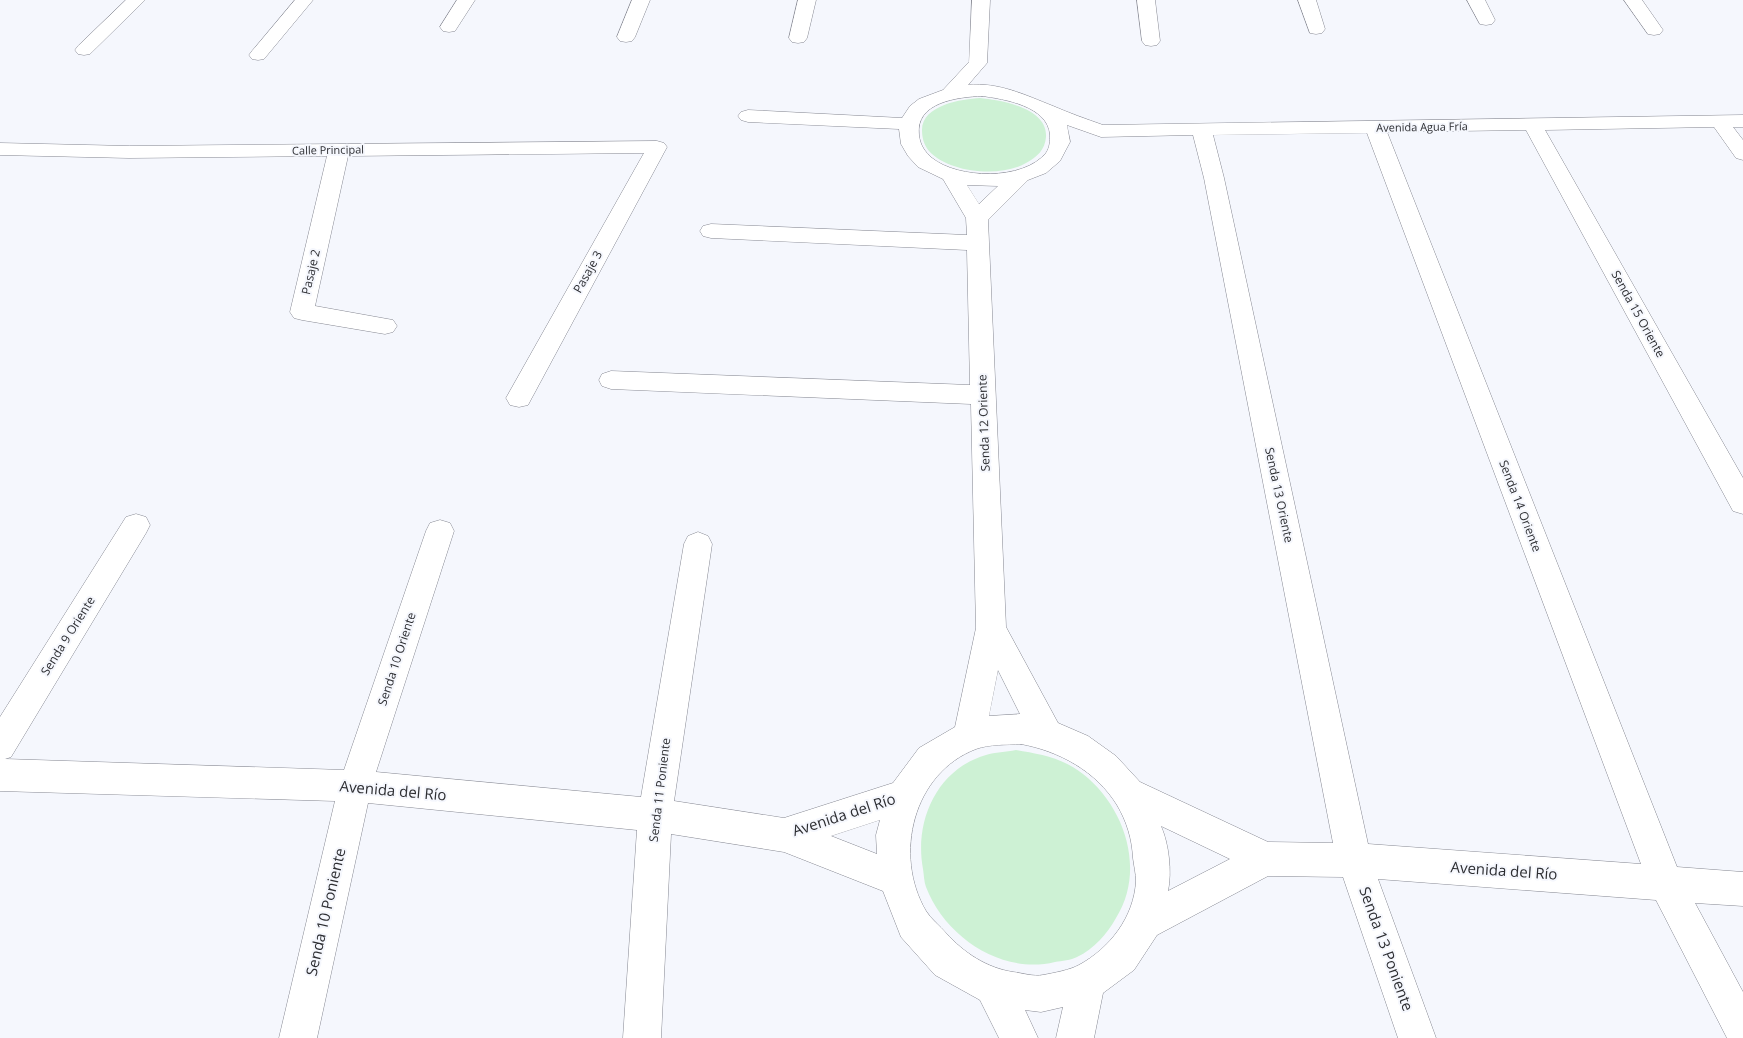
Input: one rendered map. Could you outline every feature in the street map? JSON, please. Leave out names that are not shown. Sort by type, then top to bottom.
[{"type":"street","points":[[84,50],[136,0]]},
{"type":"street","points":[[258,55],[304,0]]},
{"type":"street","points":[[449,27],[466,0]]},
{"type":"street","points":[[626,37],[641,0]]},
{"type":"street","points":[[798,38],[807,0]]},
{"type":"street","points":[[950,94],[978,63],[981,0]]},
{"type":"street","points":[[1146,0],[1151,41]]},
{"type":"street","points":[[1307,0],[1316,29]]},
{"type":"street","points":[[1476,0],[1486,20]]},
{"type":"street","points":[[1633,0],[1654,30]]},
{"type":"street","points":[[978,63],[1053,119],[1059,130],[1060,142],[1056,154],[1046,164]]},
{"type":"street","points":[[1036,105],[999,92],[974,90],[950,94],[931,101],[917,111],[909,124],[909,138],[916,152],[930,165],[950,174],[973,179],[997,180],[1020,176],[1046,164],[1101,131]]},
{"type":"street","name":"Avenida Agua Fría","points":[[1036,105],[1101,131],[1533,126],[1743,121]]},
{"type":"street","points":[[748,116],[909,124]]},
{"type":"street","points":[[1719,122],[1743,154]]},
{"type":"street","name":"Senda 15 Oriente","points":[[1533,126],[1743,503]]},
{"type":"street","name":"Senda 14 Oriente","points":[[1374,128],[1666,884],[1743,1030]]},
{"type":"street","name":"Senda 13 Oriente","points":[[1202,130],[1214,178],[1354,860]]},
{"type":"street","name":"Calle Principal","points":[[9,150],[129,152],[657,147]]},
{"type":"street","name":"Pasaje 3","points":[[520,398],[657,147]]},
{"type":"street","name":"Pasaje 2","points":[[339,149],[302,312],[385,326]]},
{"type":"street","points":[[0,165],[9,150]]},
{"type":"street","name":"Senda 12 Oriente","points":[[950,174],[978,231],[990,628],[969,736]]},
{"type":"street","points":[[711,232],[978,231],[1020,176]]},
{"type":"street","points":[[611,380],[983,395]]},
{"type":"street","name":"Senda 9 Oriente","points":[[0,746],[136,525]]},
{"type":"street","name":"Senda 10 Oriente","points":[[355,786],[440,531]]},
{"type":"street","name":"Senda 11 Poniente","points":[[642,1038],[655,815],[698,544]]},
{"type":"street","name":"Senda 12 Oriente","points":[[990,628],[1047,734]]},
{"type":"street","points":[[1020,729],[1047,734],[1077,746],[1105,767],[1128,793],[1148,835],[1154,881],[1144,922],[1121,958],[1087,982],[1042,994],[993,987],[948,962],[914,924],[896,878],[893,835],[904,796],[930,759],[969,736],[994,730],[1020,729]]},
{"type":"street","name":"Avenida del Río","points":[[0,775],[355,786],[655,815],[784,835],[896,878]]},
{"type":"street","name":"Senda 10 Poniente","points":[[298,1038],[355,786]]},
{"type":"street","name":"Avenida del Río","points":[[1128,793],[1266,859],[1354,860],[1743,889]]},
{"type":"street","name":"Avenida del Río","points":[[784,835],[904,796]]},
{"type":"street","name":"Avenida del Río","points":[[1144,922],[1266,859]]},
{"type":"street","name":"Senda 13 Poniente","points":[[1354,860],[1418,1038]]},
{"type":"street","points":[[1075,1038],[1087,982]]},
{"type":"street","points":[[993,987],[1019,1038]]},
{"type":"green space","points":[[980,98],[1011,104],[1032,112],[1045,127],[1046,137],[1040,153],[1030,161],[1015,168],[990,172],[976,171],[949,164],[929,151],[922,136],[922,130],[924,121],[929,115],[944,105]]},
{"type":"green space","points":[[1016,750],[1059,760],[1083,774],[1098,788],[1110,804],[1120,821],[1126,840],[1130,860],[1129,880],[1125,899],[1116,918],[1094,945],[1083,954],[1069,960],[1035,965],[1015,963],[996,957],[978,948],[961,936],[947,922],[935,905],[925,885],[921,851],[922,833],[933,799],[942,785],[954,772],[969,762],[989,754]]}]
